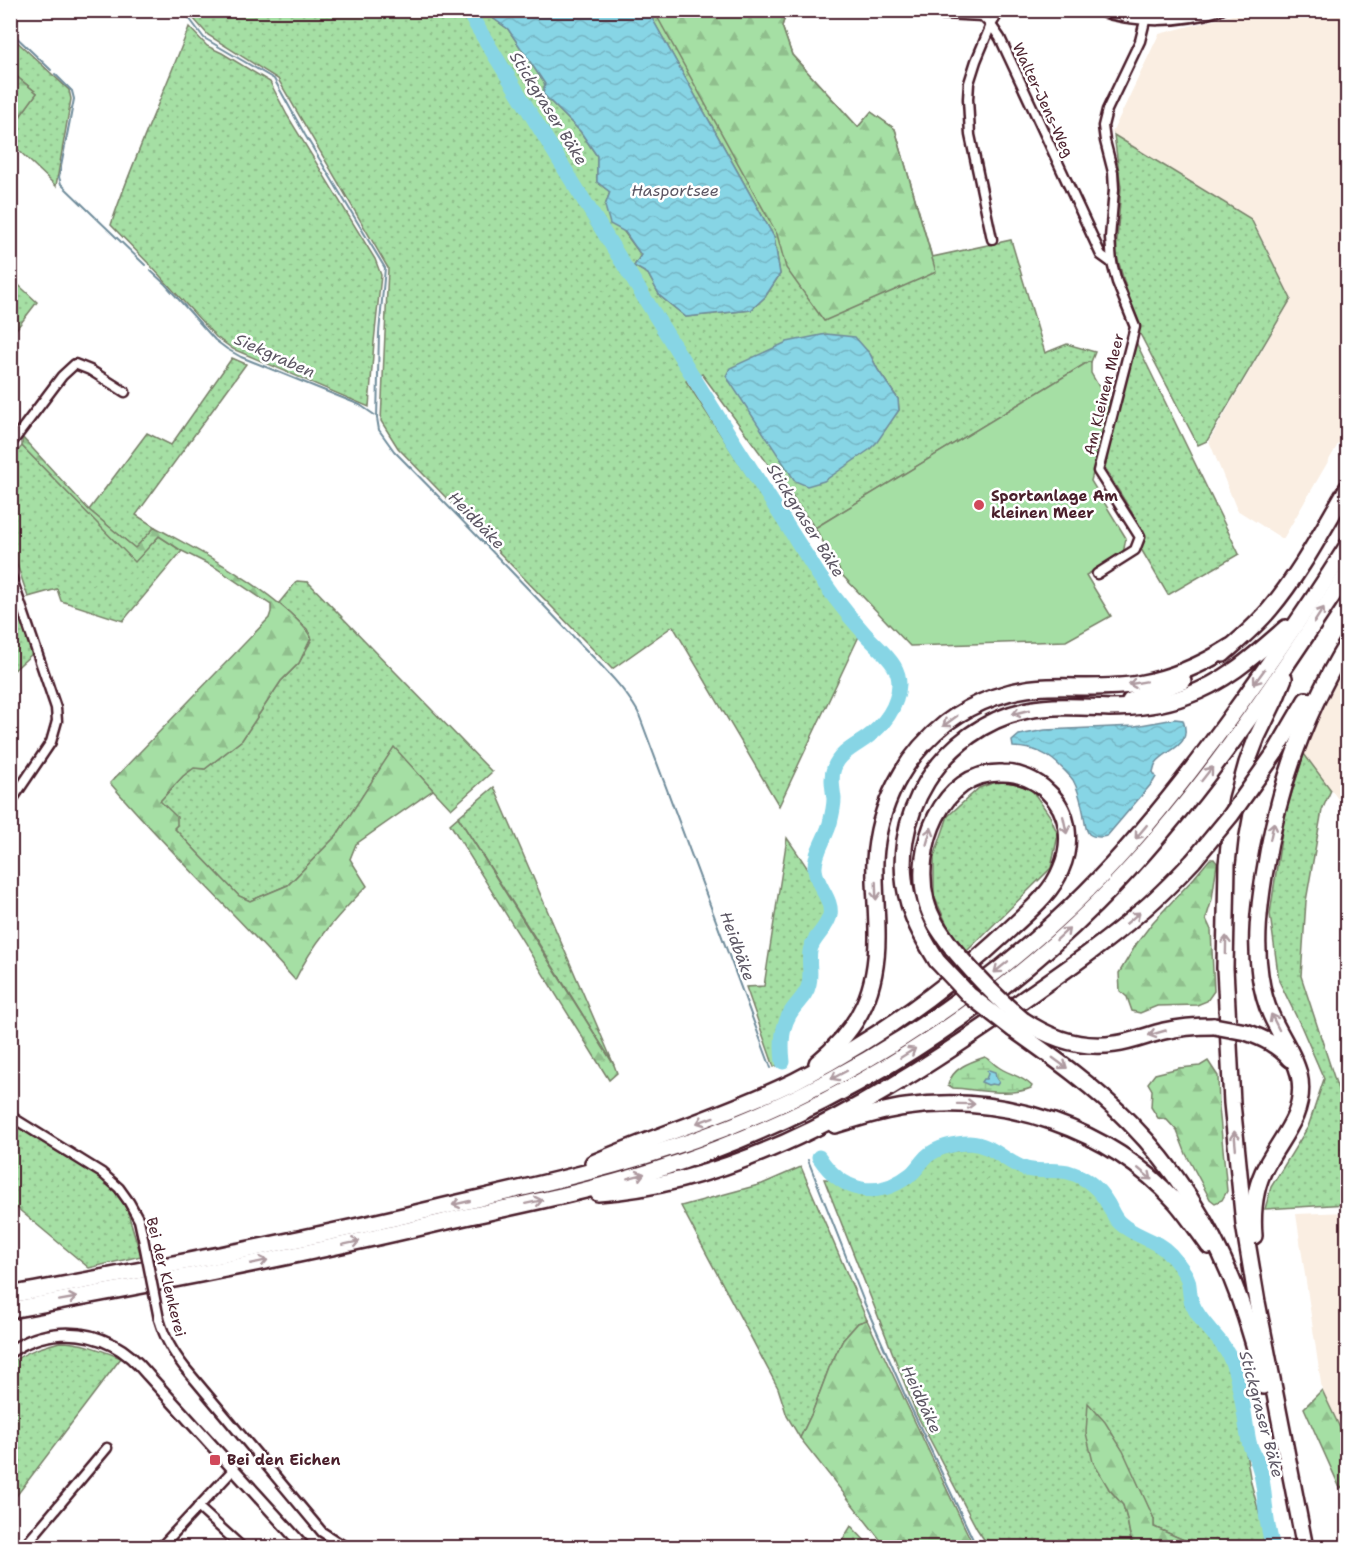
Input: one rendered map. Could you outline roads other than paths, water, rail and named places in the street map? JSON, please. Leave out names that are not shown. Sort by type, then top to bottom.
[{"type":"highway","points":[[1110,708],[1189,678],[1216,659],[1254,626],[1283,592],[1347,488]]},
{"type":"highway","points":[[10,1295],[293,1240],[583,1174],[727,1128],[820,1085],[854,1066],[949,1007],[996,972],[1086,892],[1133,842],[1173,794],[1304,612],[1347,545]]},
{"type":"highway","points":[[10,1310],[294,1255],[559,1196],[650,1172],[697,1156],[786,1119],[828,1098],[895,1061],[960,1018],[1053,944],[1095,904],[1139,857],[1223,754],[1291,658],[1347,572]]},
{"type":"highway","points":[[1296,1548],[1253,1339],[1226,1265],[1198,1209],[1174,1174],[1124,1117],[1018,1025],[969,995],[937,961],[908,903],[903,859],[910,817],[930,775],[942,759],[984,726],[1009,715],[1026,711],[1054,707],[1133,707],[1185,697],[1219,682],[1246,663],[1304,612]]},
{"type":"highway","points":[[559,1196],[621,1192],[658,1185],[734,1162],[803,1134],[870,1099],[1021,1001],[1138,914],[1193,861],[1231,815],[1275,753],[1309,696],[1347,643]]},
{"type":"highway","points":[[1257,1302],[1253,1219],[1256,1192],[1266,1166],[1298,1108],[1301,1090],[1293,1057],[1271,1016],[1262,990],[1258,958],[1259,915],[1271,836],[1287,774],[1306,721],[1347,643]]},
{"type":"highway","points":[[792,1082],[836,1047],[857,1020],[866,1001],[873,979],[876,950],[875,866],[879,829],[892,792],[920,747],[957,716],[978,704],[1002,695],[1047,687],[1105,687],[1139,684],[1187,670],[1210,660],[1230,647]]},
{"type":"highway","points":[[1291,658],[1247,763],[1234,818],[1227,864],[1225,968],[1232,1103],[1240,1198],[1257,1302],[1305,1548]]},
{"type":"highway","points":[[549,1182],[610,1155],[718,1115],[845,1055],[936,993],[982,955],[1026,914],[1048,889],[1060,871],[1068,849],[1067,828],[1061,809],[1049,793],[1032,780],[1013,773],[995,772],[978,776],[960,786],[945,801],[933,822],[925,850],[923,875],[926,901],[933,922],[953,949],[979,980],[995,996],[1018,1025],[1036,1029],[1060,1040],[1087,1045],[1114,1044],[1176,1028],[1214,1026],[1246,1032],[1267,1040],[1283,1052],[1299,1075]]},
{"type":"highway","points":[[803,1134],[887,1111],[943,1104],[978,1104],[1018,1111],[1055,1122],[1108,1148],[1160,1186],[1197,1229],[1238,1296]]},
{"type":"street","points":[[906,10],[925,14],[981,16],[991,25]]},
{"type":"street","points":[[992,239],[970,135],[969,83],[991,25],[1000,10]]},
{"type":"street","points":[[1096,10],[1145,21],[1182,19],[1221,10]]},
{"type":"street","name":"Am Kleinen Meer","points":[[1097,574],[1135,550],[1140,537],[1098,471],[1135,327],[1112,263],[1110,238],[1113,172],[1103,126],[1107,110],[1140,41],[1145,21]]},
{"type":"street","name":"Walter-Jens-Weg","points":[[991,25],[1000,38],[1069,189]]},
{"type":"street","name":"Am Kleinen Meer","points":[[1069,189],[1101,255],[1112,263]]},
{"type":"street","points":[[10,445],[62,376],[75,364],[90,370],[125,392]]},
{"type":"street","points":[[10,573],[56,708],[57,721],[51,742],[10,803]]},
{"type":"street","name":"Bei der Klenkerei","points":[[10,1116],[102,1173],[119,1188],[139,1220],[159,1318],[164,1336],[172,1351],[322,1532],[347,1548]]},
{"type":"street","points":[[10,1352],[30,1341],[60,1334],[93,1337],[125,1352],[137,1362],[304,1548]]},
{"type":"street","points":[[23,1548],[107,1448]]},
{"type":"street","points":[[160,1548],[234,1469]]},
{"type":"street","points":[[198,1507],[243,1548]]},
{"type":"water","name":"Hasportsee","points":[[487,11],[648,11],[774,237],[780,274],[765,297],[751,310],[686,317],[660,296],[648,274],[634,266],[641,255],[625,232],[610,224],[605,206],[610,192],[597,182],[597,156],[580,131],[543,94],[545,84],[508,29]]},
{"type":"water","points":[[826,334],[855,337],[870,354],[898,399],[899,410],[869,450],[824,481],[807,486],[795,481],[726,376],[730,368],[787,342]]},
{"type":"water","points":[[1175,719],[1183,720],[1185,736],[1182,742],[1156,763],[1153,772],[1156,777],[1153,782],[1107,836],[1103,837],[1093,836],[1087,832],[1078,791],[1067,773],[1046,755],[1035,750],[1013,747],[1012,741],[1019,735],[1045,730],[1135,726]]},
{"type":"water","points":[[989,1070],[995,1072],[999,1082],[997,1085],[981,1082],[986,1079]]},
{"type":"waterway","name":"Heidbäke","points":[[183,10],[204,38],[274,79],[385,268],[379,333],[377,418],[379,430],[394,451],[605,669],[638,712],[771,1068]]},
{"type":"waterway","name":"Stickgraser Bäke","points":[[467,10],[733,441],[813,565],[849,615],[891,662],[898,675],[898,692],[893,708],[872,734],[843,755],[836,763],[833,772],[833,811],[815,863],[816,875],[829,903],[830,915],[811,947],[808,988],[789,1015],[784,1028],[783,1062]]},
{"type":"waterway","name":"Siekgraben","points":[[10,31],[51,70]]},
{"type":"waterway","name":"Siekgraben","points":[[55,74],[72,91],[74,99],[59,177],[61,184],[145,265]]},
{"type":"waterway","name":"Siekgraben","points":[[151,271],[215,340],[227,349],[241,357],[360,405],[376,416]]},
{"type":"waterway","name":"Stickgraser Bäke","points":[[819,1157],[828,1169],[849,1185],[873,1190],[886,1188],[911,1174],[926,1157],[941,1148],[969,1143],[978,1144],[1026,1169],[1077,1175],[1097,1189],[1120,1223],[1164,1249],[1178,1263],[1188,1280],[1191,1300],[1196,1311],[1223,1346],[1232,1362],[1238,1381],[1249,1442],[1261,1472],[1273,1548]]},
{"type":"waterway","name":"Heidbäke","points":[[808,1160],[864,1302],[977,1548]]},
{"type":"place","name":"Sportanlage Am kleinen Meer","points":[[979,505]]},
{"type":"place","name":"Bei den Eichen","points":[[215,1460]]}]
